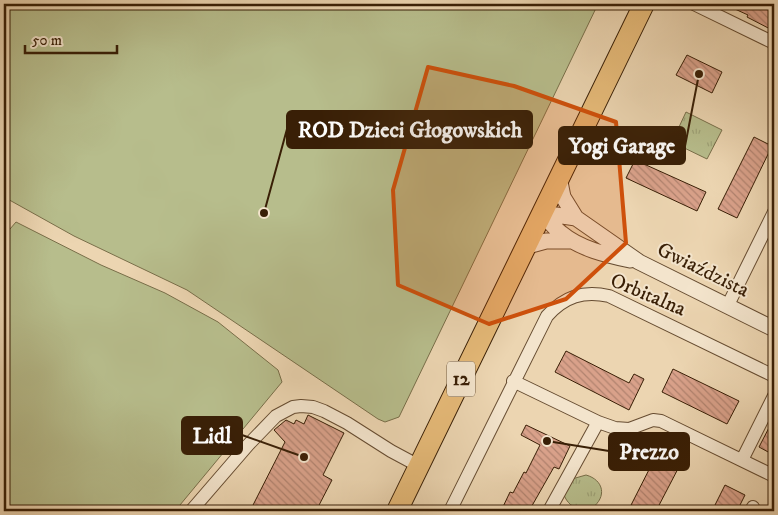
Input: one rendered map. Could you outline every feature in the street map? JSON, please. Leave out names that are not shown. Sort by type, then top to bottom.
[{"type":"main road","name":"12","points":[[397,511],[644,4]]},
{"type":"street","points":[[694,4],[774,43]]},
{"type":"street","points":[[559,177],[563,197],[576,218]]},
{"type":"street","points":[[728,305],[769,238],[774,212]]},
{"type":"street","name":"Gwiaździsta","points":[[542,213],[576,218],[639,262],[774,329]]},
{"type":"street","name":"Gwiaździsta","points":[[542,213],[560,233],[572,241],[601,254],[639,262]]},
{"type":"street","points":[[524,247],[546,241],[572,241]]},
{"type":"street","name":"Orbitalna","points":[[450,511],[547,316],[557,305],[572,297],[597,293],[609,296],[774,376]]},
{"type":"street","points":[[514,381],[598,422],[623,430],[653,420],[661,421],[774,476]]},
{"type":"street","points":[[742,460],[774,396]]},
{"type":"street","points":[[191,511],[248,445],[276,416],[294,407],[307,406],[324,411],[347,423],[391,452],[419,466]]},
{"type":"street","points":[[549,511],[598,422]]},
{"type":"highlighted area","points":[[428,67],[514,86],[616,122],[626,243],[566,299],[489,324],[398,285],[393,190]]},
{"type":"green space","points":[[4,4],[598,4],[399,417],[385,422],[187,290],[74,236],[4,197]]},
{"type":"green space","points":[[686,112],[722,130],[707,159],[672,142]]},
{"type":"green space","points":[[16,222],[101,265],[165,293],[218,322],[278,370],[282,382],[175,511],[4,511],[4,236]]},
{"type":"green space","points":[[586,475],[597,481],[600,485],[601,494],[597,504],[592,508],[582,509],[570,504],[563,492],[572,479]]},
{"type":"building","points":[[724,4],[774,4],[774,31],[747,17],[748,15]]},
{"type":"building","points":[[687,55],[722,72],[712,93],[676,75]]},
{"type":"building","points":[[754,137],[772,146],[737,218],[718,209]]},
{"type":"building","points":[[635,160],[706,192],[697,211],[626,178]]},
{"type":"building","points":[[566,351],[629,383],[634,374],[644,379],[629,410],[555,372]]},
{"type":"building","points":[[673,369],[739,401],[727,424],[662,392]]},
{"type":"building","points":[[308,415],[344,433],[323,475],[332,480],[316,511],[250,511],[285,442],[274,430],[286,420],[294,424],[296,420],[304,424]]},
{"type":"building","points":[[774,418],[774,445],[770,453],[759,447]]},
{"type":"building","points":[[526,425],[570,446],[559,469],[554,467],[529,511],[501,511],[510,492],[513,493],[524,472],[526,473],[540,445],[521,435]]},
{"type":"building","points":[[658,452],[681,463],[656,511],[628,511]]},
{"type":"building","points":[[725,485],[745,495],[737,511],[712,511]]},
{"type":"place","name":"Yogi Garage","points":[[699,74]]},
{"type":"place","name":"ROD Dzieci Głogowskich","points":[[264,213]]},
{"type":"place","name":"Prezzo","points":[[547,441]]},
{"type":"place","name":"Lidl","points":[[304,457]]}]
